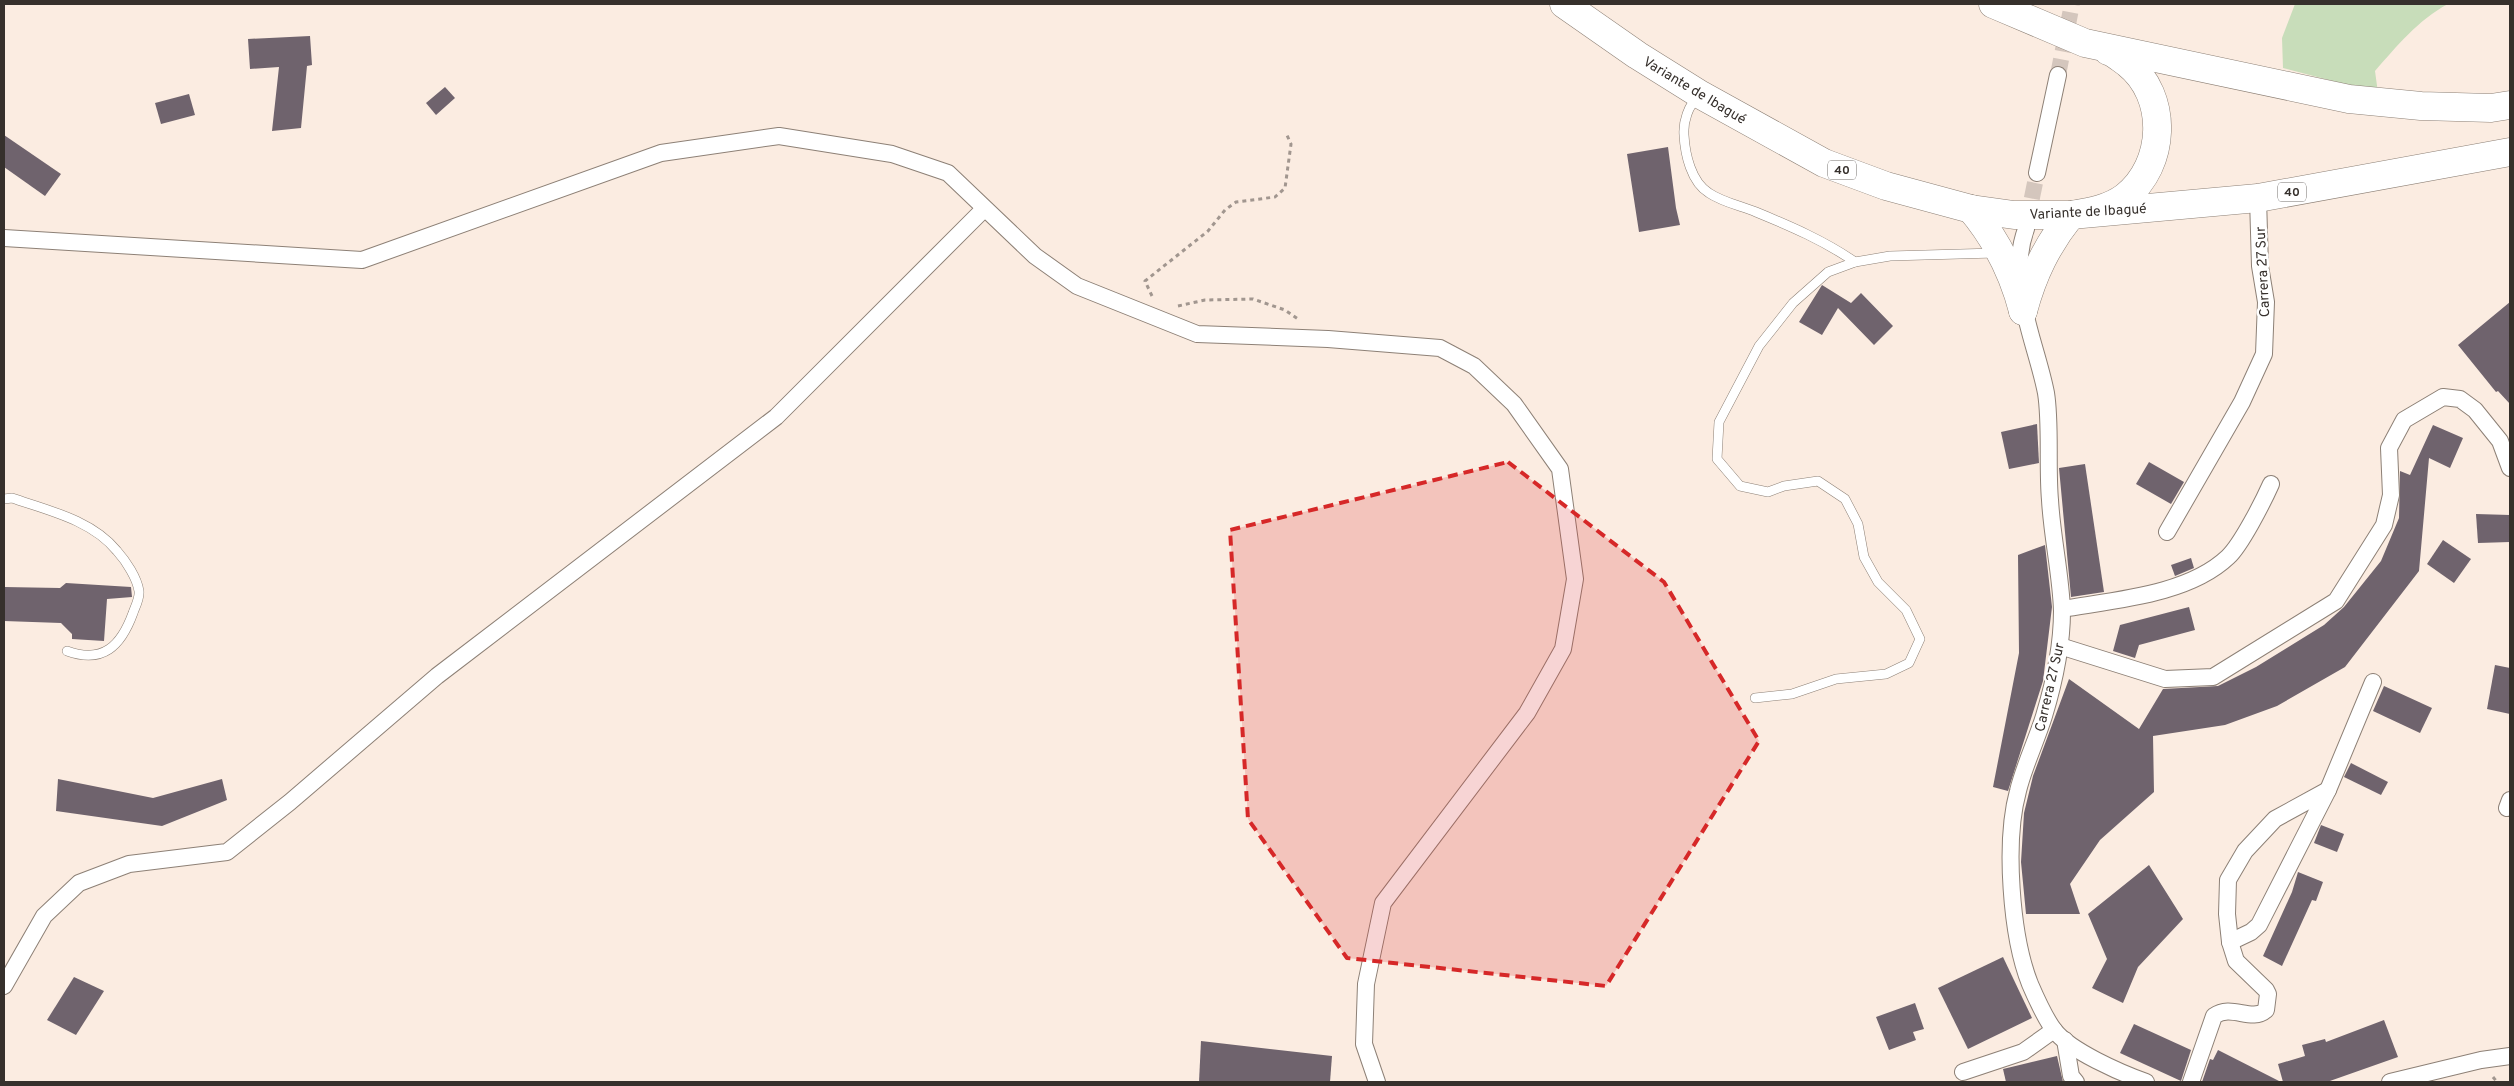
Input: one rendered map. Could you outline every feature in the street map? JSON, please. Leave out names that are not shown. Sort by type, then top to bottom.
[{"type":"highway","name":"Variante de Ibagué","points":[[1564,4],[1637,55],[1701,95],[1824,163],[1886,186],[1971,209],[2014,215],[2070,215],[2258,198],[2510,152]]},
{"type":"highway","points":[[1599,4],[1602,14],[1621,40],[1637,55]]},
{"type":"highway","points":[[1993,4],[2112,52],[2135,70],[2151,94],[2158,122],[2156,150],[2144,176],[2124,197],[2099,211],[2070,215],[2054,236],[2040,260],[2030,285],[2023,311]]},
{"type":"highway","points":[[2085,42],[2349,99],[2431,107],[2491,108],[2510,105]]},
{"type":"highway","points":[[1971,209],[2003,253],[2016,281],[2023,311]]},
{"type":"street","points":[[2037,173],[2058,75]]},
{"type":"street","points":[[4,238],[362,260],[661,153],[779,136],[892,154],[948,173],[1035,256],[1077,286],[1197,334],[1328,339],[1440,348],[1474,366],[1514,404],[1560,469],[1575,579],[1564,649],[1527,713],[1383,903],[1366,984],[1364,1034],[1364,1044],[1377,1082]]},
{"type":"street","name":"Carrera 27 Sur","points":[[2167,532],[2242,402],[2264,354],[2266,302],[2260,266],[2258,198]]},
{"type":"street","points":[[4,986],[44,916],[79,883],[129,864],[227,852],[290,802],[437,676],[776,417],[984,209]]},
{"type":"street","name":"Carrera 27 Sur","points":[[2026,229],[2021,252],[2023,311],[2046,394],[2052,526],[2062,609],[2060,646],[2044,715],[2017,792],[2012,829],[2012,912],[2030,984],[2059,1035],[2071,1076],[2076,1082]]},
{"type":"street","points":[[2060,646],[2165,680],[2213,677],[2336,601],[2384,525],[2391,495],[2390,448],[2404,420],[2443,397],[2460,399],[2475,410],[2500,441],[2510,468]]},
{"type":"street","points":[[2062,609],[2156,592],[2211,571],[2230,556],[2271,484]]},
{"type":"street","points":[[2230,942],[2251,932],[2259,925],[2328,790],[2373,682]]},
{"type":"street","points":[[2191,1082],[2214,1016],[2224,1010],[2258,1015],[2266,1010],[2268,994],[2236,962],[2230,942],[2227,914],[2228,880],[2245,851],[2275,819],[2328,790]]},
{"type":"street","points":[[1963,1072],[2023,1052],[2059,1035],[2115,1070],[2146,1082]]},
{"type":"street","points":[[2390,1082],[2481,1060],[2510,1056]]},
{"type":"lane","points":[[1701,95],[1694,100],[1684,125],[1685,151],[1695,176],[1708,193],[1803,232],[1835,248],[1855,262]]},
{"type":"lane","points":[[1755,698],[1792,694],[1836,678],[1886,674],[1909,663],[1920,639],[1906,610],[1878,582],[1864,557],[1858,524],[1845,499],[1818,481],[1784,486],[1768,492],[1740,486],[1717,459],[1719,422],[1758,346],[1793,303],[1828,272],[1855,262],[1890,256],[2003,253]]},
{"type":"lane","points":[[4,499],[12,498],[72,518],[117,550],[132,572],[139,592],[128,626],[120,640],[108,651],[84,657],[67,651]]},
{"type":"path","points":[[1159,300],[1151,296],[1145,280],[1163,264],[1208,231],[1224,210],[1236,202],[1275,198],[1284,188],[1291,144],[1286,133]]},
{"type":"path","points":[[1174,306],[1181,307],[1205,300],[1253,299],[1285,310],[1299,320]]},
{"type":"highlighted area","points":[[1508,462],[1664,582],[1759,741],[1606,986],[1347,958],[1248,819],[1230,530]]},
{"type":"green space","points":[[2295,4],[2448,4],[2437,10],[2418,26],[2375,71],[2378,93],[2283,68],[2282,38]]},
{"type":"building","points":[[310,36],[312,65],[307,66],[301,128],[272,131],[279,67],[250,69],[248,39]]},
{"type":"building","points":[[445,87],[455,98],[436,115],[426,103]]},
{"type":"building","points":[[189,94],[195,115],[161,124],[155,103]]},
{"type":"building","points":[[4,135],[61,174],[45,196],[4,167]]},
{"type":"building","points":[[1668,147],[1680,225],[1639,232],[1627,154]]},
{"type":"building","points":[[1822,285],[1851,303],[1861,293],[1893,326],[1874,345],[1838,308],[1822,335],[1799,322]]},
{"type":"building","points":[[2510,302],[2510,404],[2498,391],[2496,392],[2458,345]]},
{"type":"building","points":[[2037,424],[2039,463],[2009,469],[2001,432]]},
{"type":"building","points":[[2433,425],[2463,438],[2450,468],[2429,458],[2419,571],[2345,667],[2277,706],[2225,725],[2153,736],[2154,792],[2100,840],[2070,884],[2080,914],[2026,914],[2021,862],[2024,813],[2033,776],[2069,679],[2139,729],[2163,689],[2218,686],[2256,667],[2324,625],[2344,607],[2381,561],[2399,518],[2400,471],[2410,475]]},
{"type":"building","points":[[2149,462],[2184,482],[2171,504],[2136,484]]},
{"type":"building","points":[[2085,464],[2104,592],[2071,597],[2059,468]]},
{"type":"building","points":[[2476,514],[2510,515],[2510,542],[2478,543]]},
{"type":"building","points":[[2443,540],[2471,559],[2454,583],[2427,564]]},
{"type":"building","points":[[2045,545],[2052,607],[2043,681],[2008,791],[1993,787],[2019,653],[2018,555]]},
{"type":"building","points":[[2191,558],[2194,568],[2175,576],[2171,565]]},
{"type":"building","points":[[66,583],[131,587],[132,597],[107,599],[104,641],[72,639],[72,634],[61,623],[4,621],[4,587],[60,588]]},
{"type":"building","points":[[2189,607],[2195,630],[2139,645],[2135,658],[2113,651],[2120,625]]},
{"type":"building","points":[[2495,665],[2510,668],[2510,714],[2487,709]]},
{"type":"building","points":[[2384,686],[2432,708],[2420,733],[2373,711]]},
{"type":"building","points":[[2351,763],[2388,782],[2381,795],[2344,777]]},
{"type":"building","points":[[58,779],[153,798],[222,779],[227,800],[162,826],[56,811]]},
{"type":"building","points":[[2321,825],[2344,834],[2337,852],[2314,843]]},
{"type":"building","points":[[2149,865],[2183,919],[2138,967],[2123,1003],[2092,988],[2107,959],[2088,914]]},
{"type":"building","points":[[2298,872],[2323,882],[2316,901],[2312,900],[2282,966],[2263,956],[2292,892]]},
{"type":"building","points":[[2003,957],[2032,1018],[1968,1049],[1938,988]]},
{"type":"building","points":[[74,977],[104,991],[76,1035],[47,1020]]},
{"type":"building","points":[[1915,1003],[1924,1029],[1913,1032],[1916,1040],[1889,1050],[1876,1017]]},
{"type":"building","points":[[2384,1020],[2398,1057],[2327,1082],[2283,1082],[2278,1064],[2305,1056],[2302,1045],[2325,1039],[2326,1042]]},
{"type":"building","points":[[2134,1024],[2191,1050],[2181,1081],[2120,1053]]},
{"type":"building","points":[[1201,1041],[1332,1056],[1330,1082],[1199,1082]]},
{"type":"building","points":[[2218,1050],[2281,1082],[2202,1082],[2210,1059],[2213,1060]]},
{"type":"building","points":[[2057,1056],[2063,1082],[2006,1082],[2003,1069]]},
{"type":"tunnel","points":[[2058,75],[2072,4]]},
{"type":"tunnel","points":[[2027,222],[2037,173]]}]
